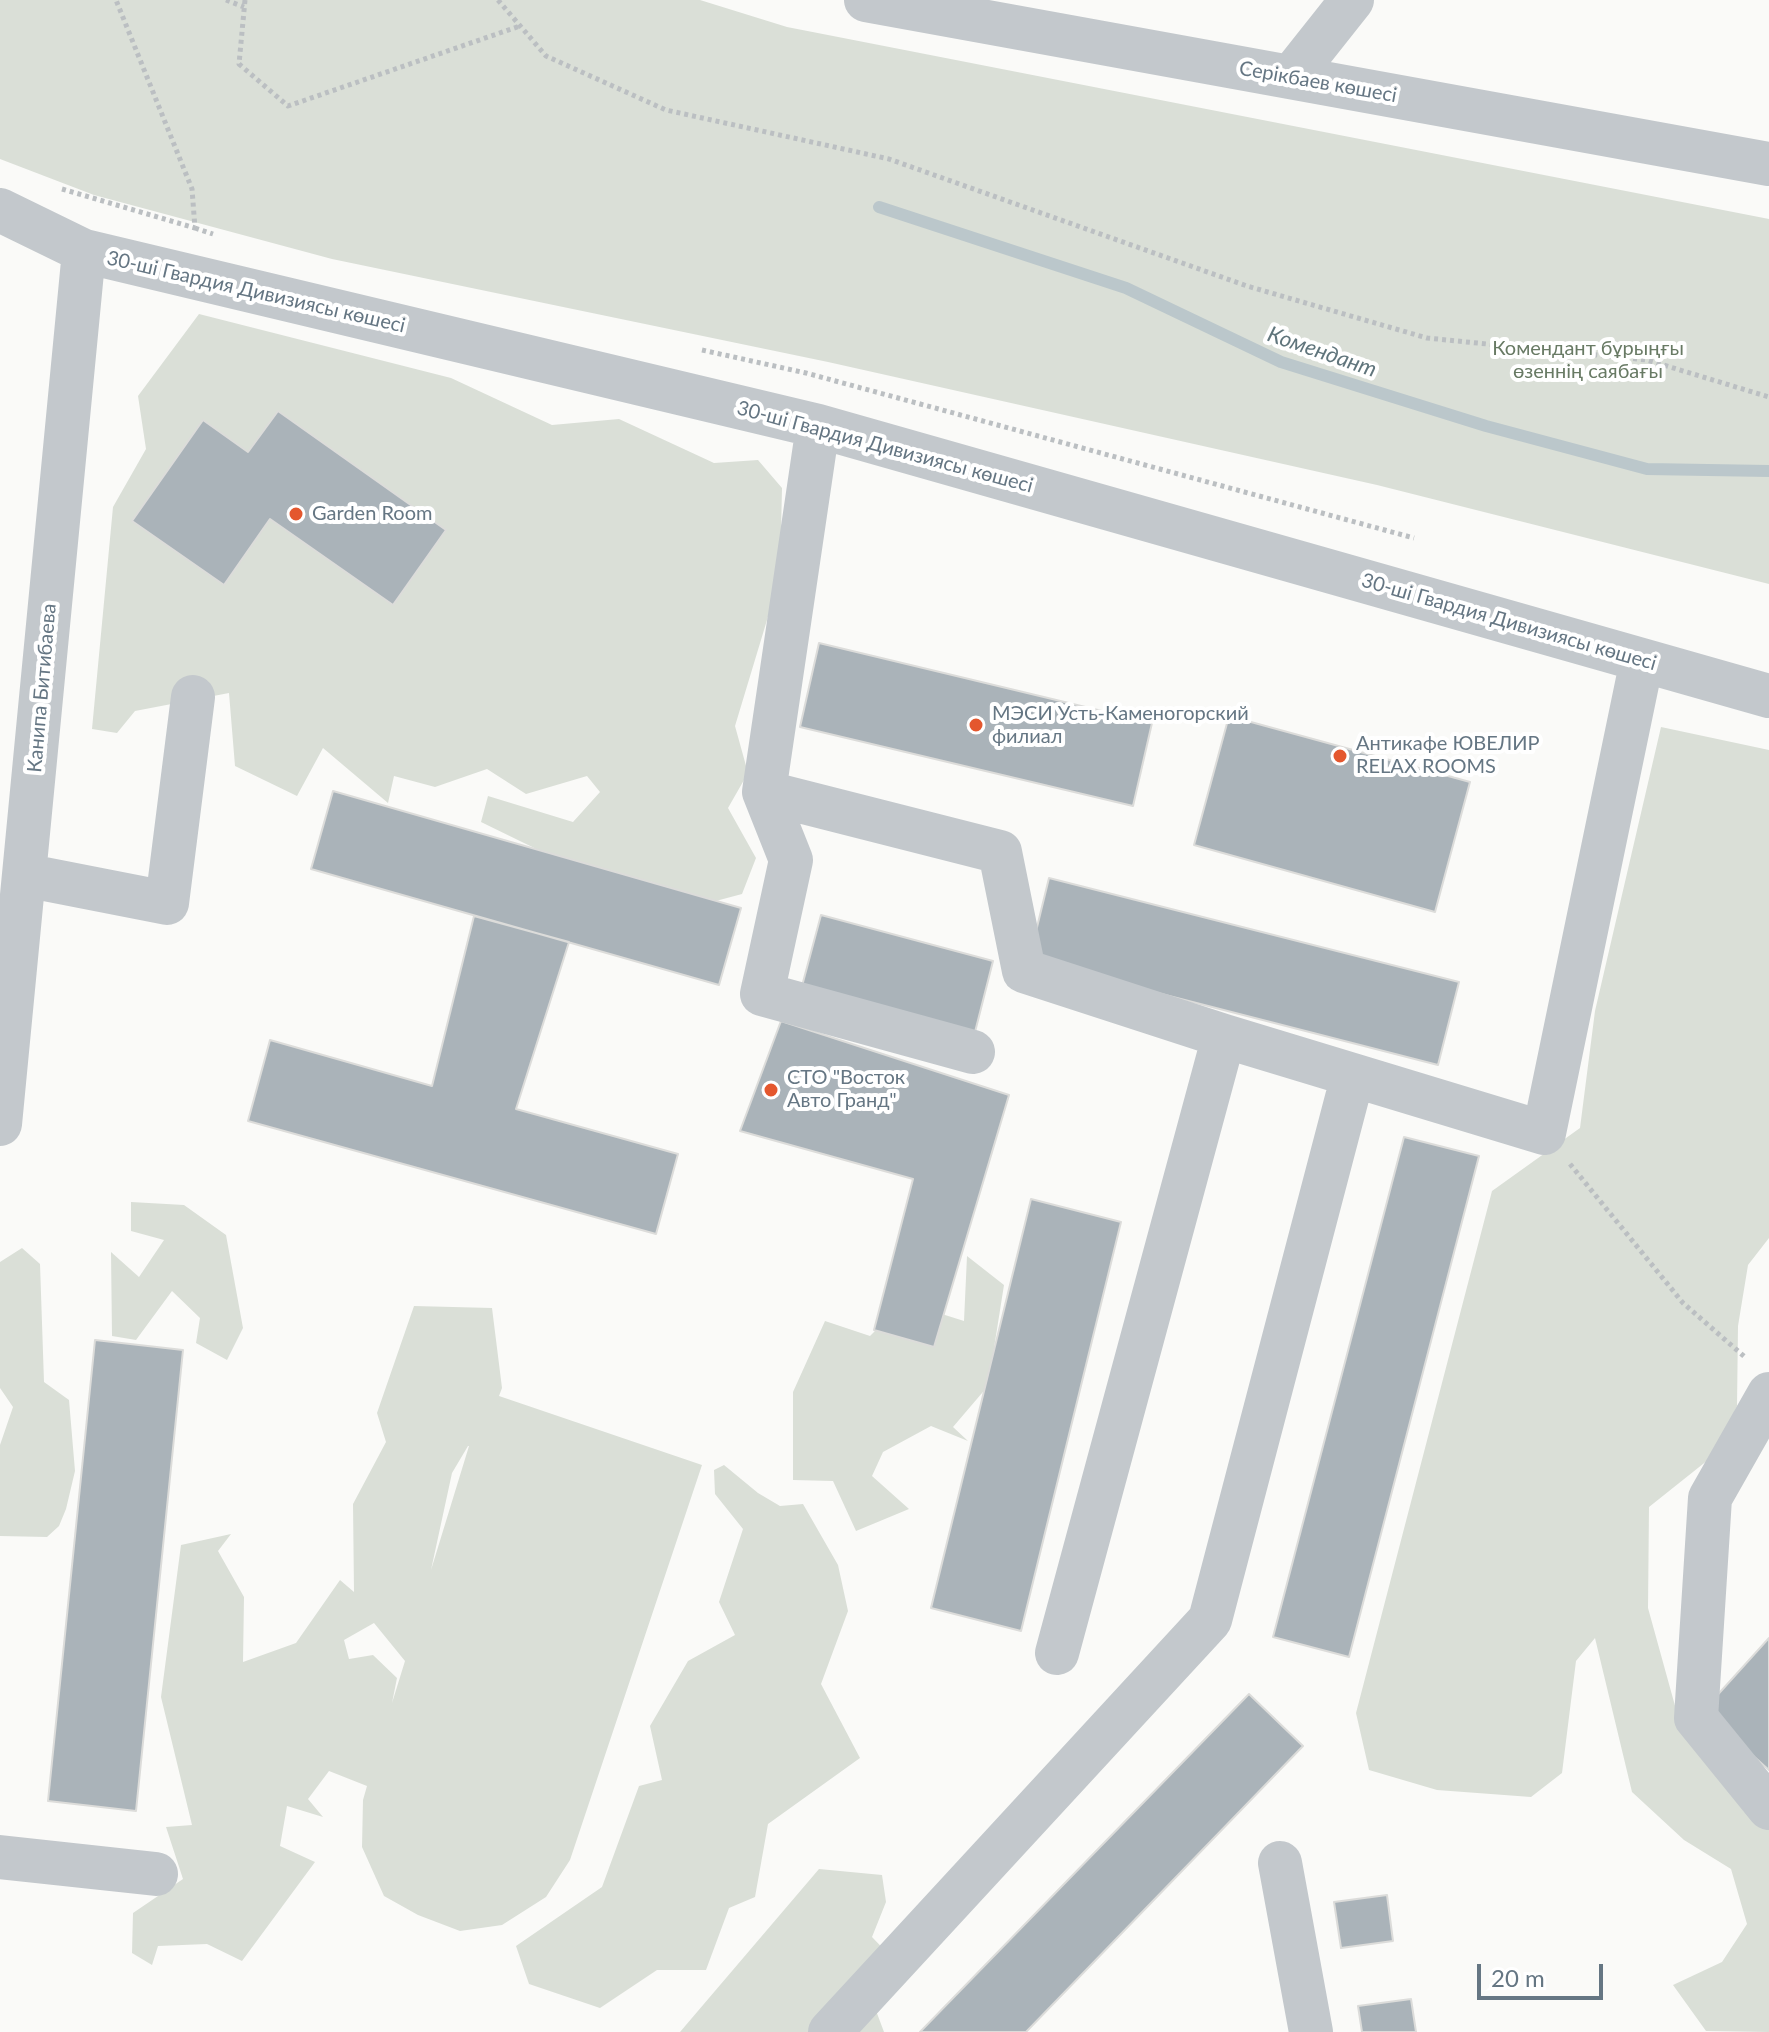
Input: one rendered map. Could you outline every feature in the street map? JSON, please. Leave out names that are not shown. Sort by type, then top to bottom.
[{"type":"street","name":"Серікбаев көшесі","points":[[866,0],[1769,164]]},
{"type":"street","points":[[1291,77],[1352,0]]},
{"type":"street","name":"30-ші Гвардия Дивизиясы көшесі","points":[[0,210],[84,251],[818,426],[1769,696]]},
{"type":"street","name":"Канипа Битибаева","points":[[1,1105],[84,251]]},
{"type":"street","points":[[818,426],[764,792],[791,860],[762,994],[973,1052]]},
{"type":"street","points":[[764,792],[1000,852],[1024,971],[1224,1036],[1544,1133],[1642,660]]},
{"type":"street","points":[[24,875],[167,903],[193,697]]},
{"type":"street","points":[[1057,1653],[1224,1036]]},
{"type":"street","points":[[830,2032],[1210,1620],[1353,1075]]},
{"type":"street","points":[[1758,1377],[1710,1498],[1696,1718],[1769,1808]]},
{"type":"street","points":[[0,1857],[156,1874]]},
{"type":"street","points":[[1280,1863],[1311,2032]]},
{"type":"path","points":[[60,188],[195,228],[192,189],[116,0]]},
{"type":"path","points":[[226,0],[244,4],[239,64],[288,106],[520,26]]},
{"type":"path","points":[[498,0],[546,56],[666,110],[889,159],[1247,286],[1427,338],[1647,360],[1769,397]]},
{"type":"path","points":[[1544,1133],[1683,1303],[1758,1377]]},
{"type":"green space","name":"Комендант бұрыңғы өзеннің саябағы","points":[[0,0],[700,0],[787,27],[1769,219],[1769,584],[1377,485],[828,362],[332,259],[94,195],[0,159]]},
{"type":"green space","points":[[199,314],[451,378],[552,425],[619,419],[714,463],[758,460],[782,488],[780,577],[735,726],[748,773],[728,808],[756,858],[742,894],[697,906],[650,881],[608,884],[481,822],[488,796],[573,822],[600,792],[587,776],[526,794],[487,769],[435,787],[394,776],[388,803],[323,748],[297,796],[235,766],[229,693],[135,711],[117,733],[92,729],[113,507],[146,449],[138,396]]},
{"type":"green space","points":[[1661,727],[1769,750],[1769,1238],[1748,1265],[1738,1326],[1737,1406],[1713,1456],[1649,1507],[1648,1608],[1677,1713],[1769,1829],[1769,2032],[1706,2031],[1673,1985],[1722,1962],[1747,1924],[1731,1869],[1684,1840],[1632,1792],[1595,1638],[1576,1661],[1562,1773],[1531,1797],[1437,1790],[1369,1770],[1356,1713],[1492,1191],[1580,1128],[1595,1011]]},
{"type":"green space","points":[[131,1202],[184,1205],[226,1235],[243,1328],[227,1360],[196,1343],[200,1318],[172,1291],[136,1340],[112,1336],[111,1252],[139,1277],[164,1240],[131,1231]]},
{"type":"green space","points":[[22,1248],[40,1264],[44,1382],[69,1400],[75,1471],[59,1526],[47,1537],[0,1536],[0,1445],[13,1407],[0,1388],[0,1262]]},
{"type":"green space","points":[[967,1256],[1004,1285],[988,1386],[953,1427],[968,1441],[931,1426],[883,1452],[872,1476],[909,1509],[856,1531],[833,1481],[793,1480],[793,1392],[825,1321],[870,1336],[904,1302],[964,1321]]},
{"type":"green space","points":[[414,1306],[492,1308],[502,1388],[499,1396],[702,1465],[570,1860],[546,1897],[502,1925],[460,1931],[418,1915],[384,1896],[362,1847],[363,1800],[367,1786],[329,1771],[308,1799],[323,1817],[287,1806],[280,1846],[315,1862],[242,1961],[207,1944],[158,1946],[152,1965],[132,1953],[133,1913],[183,1879],[166,1827],[192,1825],[161,1697],[181,1545],[231,1534],[218,1551],[244,1597],[243,1662],[296,1643],[340,1580],[354,1592],[353,1504],[386,1442],[377,1413]],"holes":[[[469,1446],[431,1570],[452,1473]],[[374,1623],[405,1661],[392,1703],[397,1678],[373,1655],[349,1659],[344,1640]]]},
{"type":"green space","points":[[724,1465],[758,1493],[780,1506],[803,1504],[838,1565],[848,1611],[821,1684],[860,1758],[768,1824],[755,1897],[729,1908],[706,1970],[657,1970],[600,2008],[529,1984],[516,1946],[602,1887],[639,1786],[662,1780],[650,1726],[688,1661],[735,1635],[719,1602],[743,1529],[715,1494],[714,1470]]},
{"type":"green space","points":[[819,1869],[882,1875],[886,1902],[872,1937],[896,1962],[872,2000],[884,2032],[680,2032]]},
{"type":"building","points":[[278,411],[446,530],[393,605],[270,519],[224,585],[132,521],[203,420],[248,452]]},
{"type":"building","name":"МЭСИ Усть-Каменогорский филиал","points":[[819,643],[1152,723],[1133,806],[800,727]]},
{"type":"building","points":[[1229,716],[1470,782],[1435,912],[1194,845]]},
{"type":"building","points":[[333,791],[741,908],[719,985],[311,869]]},
{"type":"building","points":[[1049,878],[1459,982],[1438,1065],[1029,960]]},
{"type":"building","points":[[821,915],[993,961],[975,1032],[802,986]]},
{"type":"building","points":[[474,916],[569,942],[516,1109],[678,1154],[656,1234],[248,1121],[270,1040],[432,1086]]},
{"type":"building","points":[[781,1021],[1009,1095],[934,1347],[874,1330],[913,1179],[740,1131]]},
{"type":"building","points":[[1404,1137],[1479,1156],[1349,1657],[1273,1637]]},
{"type":"building","points":[[1031,1199],[1121,1222],[1021,1631],[931,1608]]},
{"type":"building","points":[[95,1340],[183,1350],[136,1811],[48,1801]]},
{"type":"building","points":[[1769,1638],[1769,1770],[1703,1711]]},
{"type":"building","points":[[1249,1694],[1303,1746],[1026,2032],[920,2032]]},
{"type":"building","points":[[1387,1895],[1393,1941],[1341,1948],[1334,1902]]},
{"type":"building","points":[[1411,1999],[1416,2032],[1362,2032],[1358,2006]]},
{"type":"waterway","name":"Комендант","points":[[879,207],[1126,288],[1281,362],[1486,426],[1647,469],[1769,471]]},
{"type":"place","name":"Garden Room","points":[[296,514]]},
{"type":"place","name":"МЭСИ Усть-Каменогорский филиал","points":[[976,725]]},
{"type":"place","name":"Антикафе ЮВЕЛИР RELAX ROOMS","points":[[1340,756]]},
{"type":"place","name":"СТО \"Восток Авто Гранд\"","points":[[771,1090]]}]
